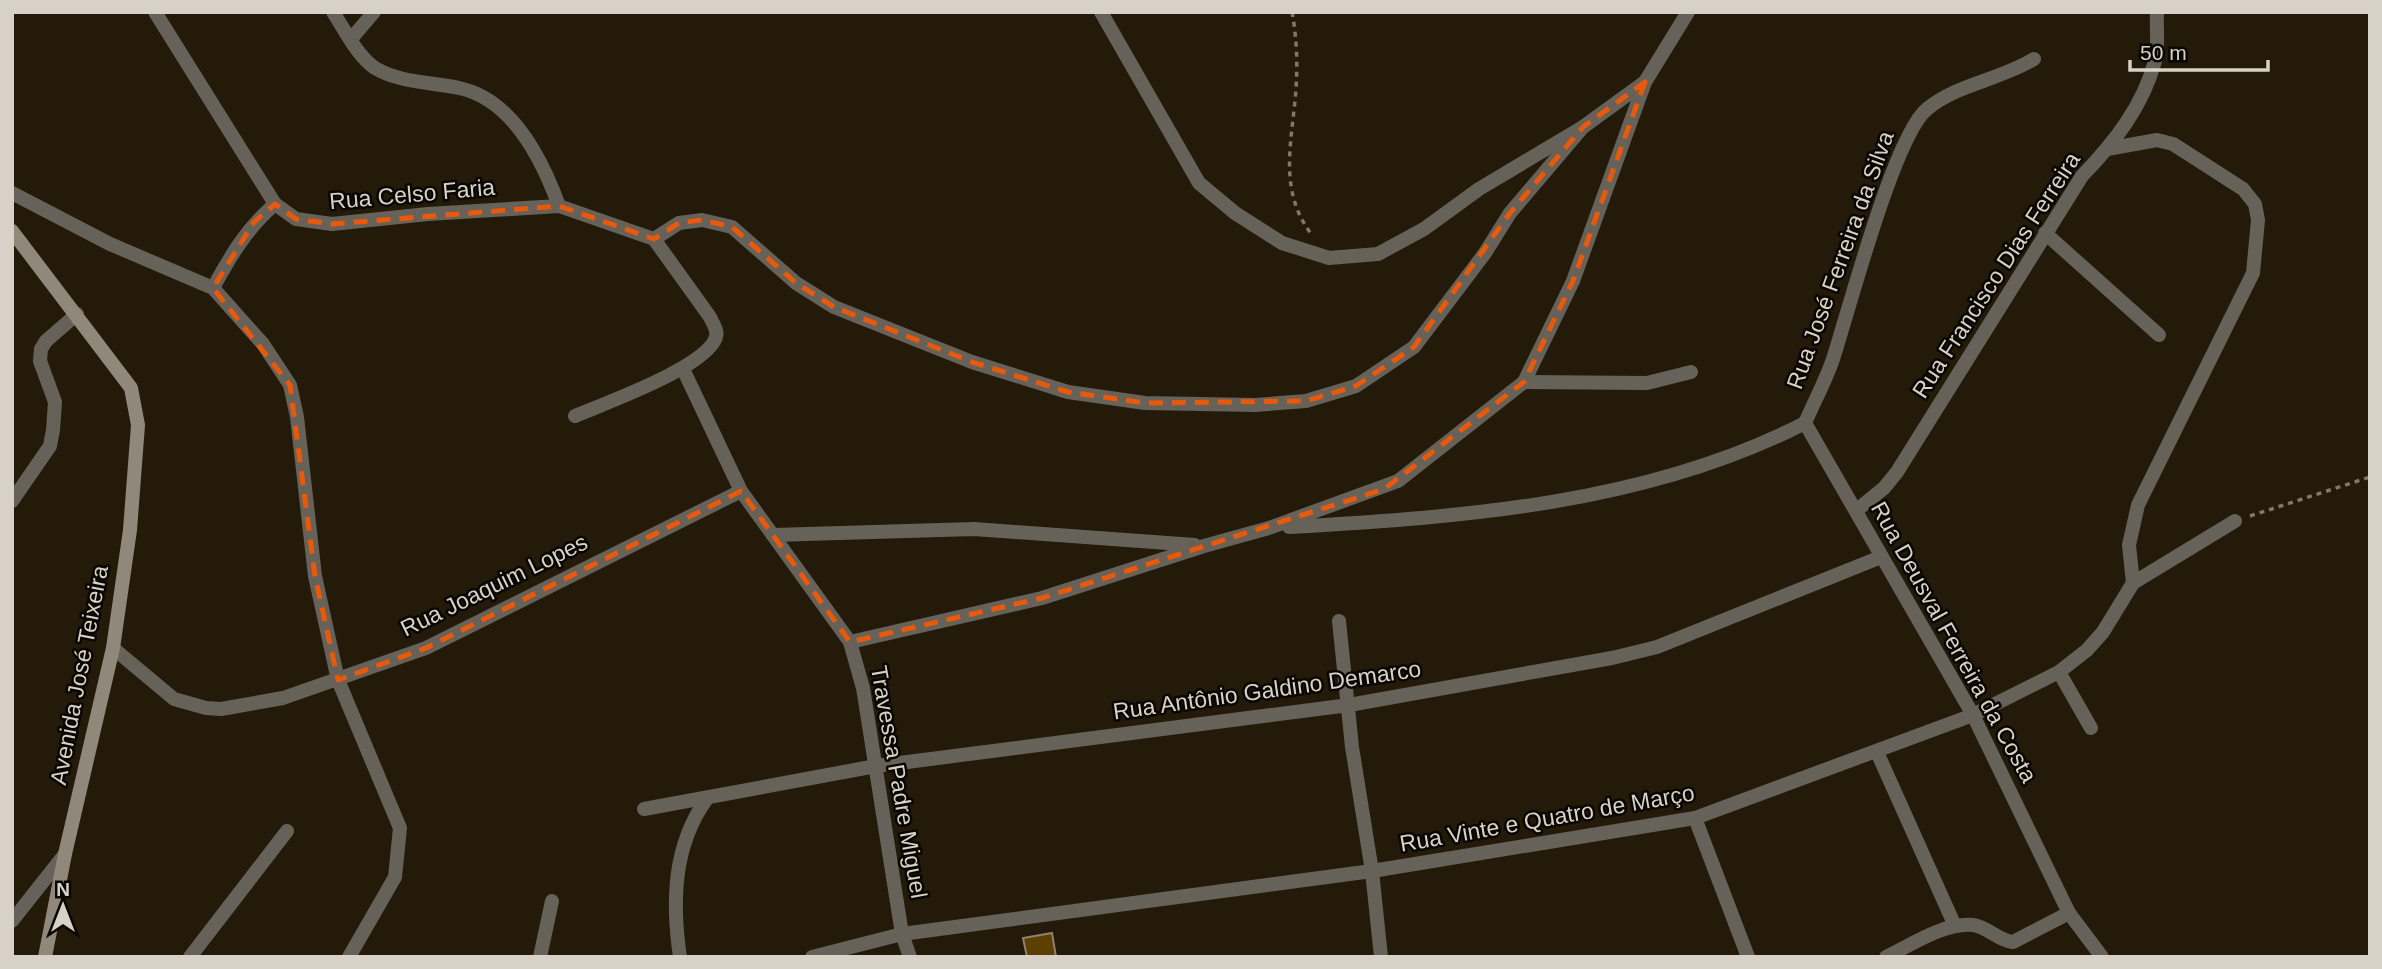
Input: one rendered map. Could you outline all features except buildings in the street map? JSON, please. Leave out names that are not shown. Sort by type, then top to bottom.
[{"type":"main road","name":"Avenida José Teixeira","points":[[12,231],[131,388],[137,405],[138,425],[130,530],[113,648],[65,854],[46,957]]},
{"type":"street","name":"Rua Celso Faria","points":[[155,12],[275,204],[296,219],[332,225],[428,214],[559,206],[654,239]]},
{"type":"street","points":[[332,12],[374,67],[409,80],[461,88],[488,98],[505,112],[542,164],[559,206]]},
{"type":"street","points":[[351,39],[374,12]]},
{"type":"street","points":[[1101,12],[1199,183],[1235,213],[1282,243],[1329,258],[1378,254],[1424,229],[1479,189],[1583,127],[1645,82]]},
{"type":"street","points":[[850,642],[1042,598],[1269,528],[1398,481],[1524,382],[1573,281],[1645,82],[1688,12]]},
{"type":"street","name":"Rua Francisco Dias Ferreira","points":[[1857,510],[1884,488],[1896,472],[2082,176],[2107,149],[2138,104],[2155,60],[2157,12]]},
{"type":"street","name":"Rua José Ferreira da Silva","points":[[1805,423],[1832,362],[1878,215],[1910,131],[1927,108],[1962,89],[1992,80],[2034,59]]},
{"type":"street","points":[[575,416],[683,369],[710,348],[717,331],[654,239],[679,223],[702,220],[732,227],[796,283],[834,307],[972,362],[1068,392],[1144,403],[1255,405],[1306,401],[1356,386],[1414,347],[1486,253],[1510,213],[1583,127]]},
{"type":"street","points":[[2107,149],[2157,140],[2173,144],[2244,189],[2255,204],[2258,219],[2253,273],[2138,505],[2129,545],[2133,583]]},
{"type":"street","points":[[12,193],[110,244],[213,288],[262,344],[290,385],[297,417],[314,576],[338,680],[401,836],[395,877],[349,957]]},
{"type":"street","points":[[213,288],[235,248],[254,222],[275,204]]},
{"type":"street","points":[[2045,233],[2159,335]]},
{"type":"street","points":[[12,501],[50,446],[55,402],[40,361],[41,349],[46,341],[77,314]]},
{"type":"street","name":"Travessa Padre Miguel","points":[[683,369],[741,491],[850,642],[863,688],[902,934],[910,957]]},
{"type":"street","points":[[1524,382],[1647,383],[1691,372]]},
{"type":"street","points":[[1269,528],[1445,518],[1629,488],[1758,447],[1805,423]]},
{"type":"street","name":"Rua Deusval Ferreira da Costa","points":[[1805,423],[1973,715],[2069,913],[2102,957]]},
{"type":"street","name":"Rua Joaquim Lopes","points":[[113,648],[173,699],[221,709],[283,698],[426,648],[550,583],[741,491]]},
{"type":"street","name":"Rua Vinte e Quatro de Março","points":[[812,957],[902,934],[1372,871],[1695,818],[1973,715],[2059,672],[2088,650],[2103,632],[2133,583],[2235,521]]},
{"type":"street","points":[[773,535],[974,529],[1204,546]]},
{"type":"street","name":"Rua Antônio Galdino Demarco","points":[[644,809],[706,800],[876,766],[1349,705],[1642,651],[1881,557]]},
{"type":"street","points":[[1339,621],[1381,957]]},
{"type":"street","points":[[2059,672],[2091,729]]},
{"type":"street","points":[[1877,751],[1955,926]]},
{"type":"street","points":[[680,957],[675,919],[675,882],[696,814],[706,800]]},
{"type":"street","points":[[1695,818],[1748,957]]},
{"type":"street","points":[[190,957],[287,831]]},
{"type":"street","points":[[12,921],[65,854]]},
{"type":"street","points":[[540,957],[552,901]]},
{"type":"street","points":[[1886,957],[1955,926],[1975,925],[2013,942],[2069,913]]},
{"type":"path","points":[[1292,12],[1297,40],[1294,108],[1288,152],[1290,190],[1304,225],[1312,236]]},
{"type":"path","points":[[2235,521],[2370,477]]},
{"type":"highlighted area","points":[[1645,82],[1573,281],[1524,382],[1384,489],[1042,598],[850,642],[741,491],[426,648],[338,680],[315,576],[290,385],[213,288],[254,222],[275,204],[296,219],[332,224],[559,206],[654,239],[679,223],[702,220],[732,227],[796,283],[834,307],[972,362],[1068,392],[1145,403],[1306,401],[1356,386],[1414,347],[1510,213],[1583,127]]}]
